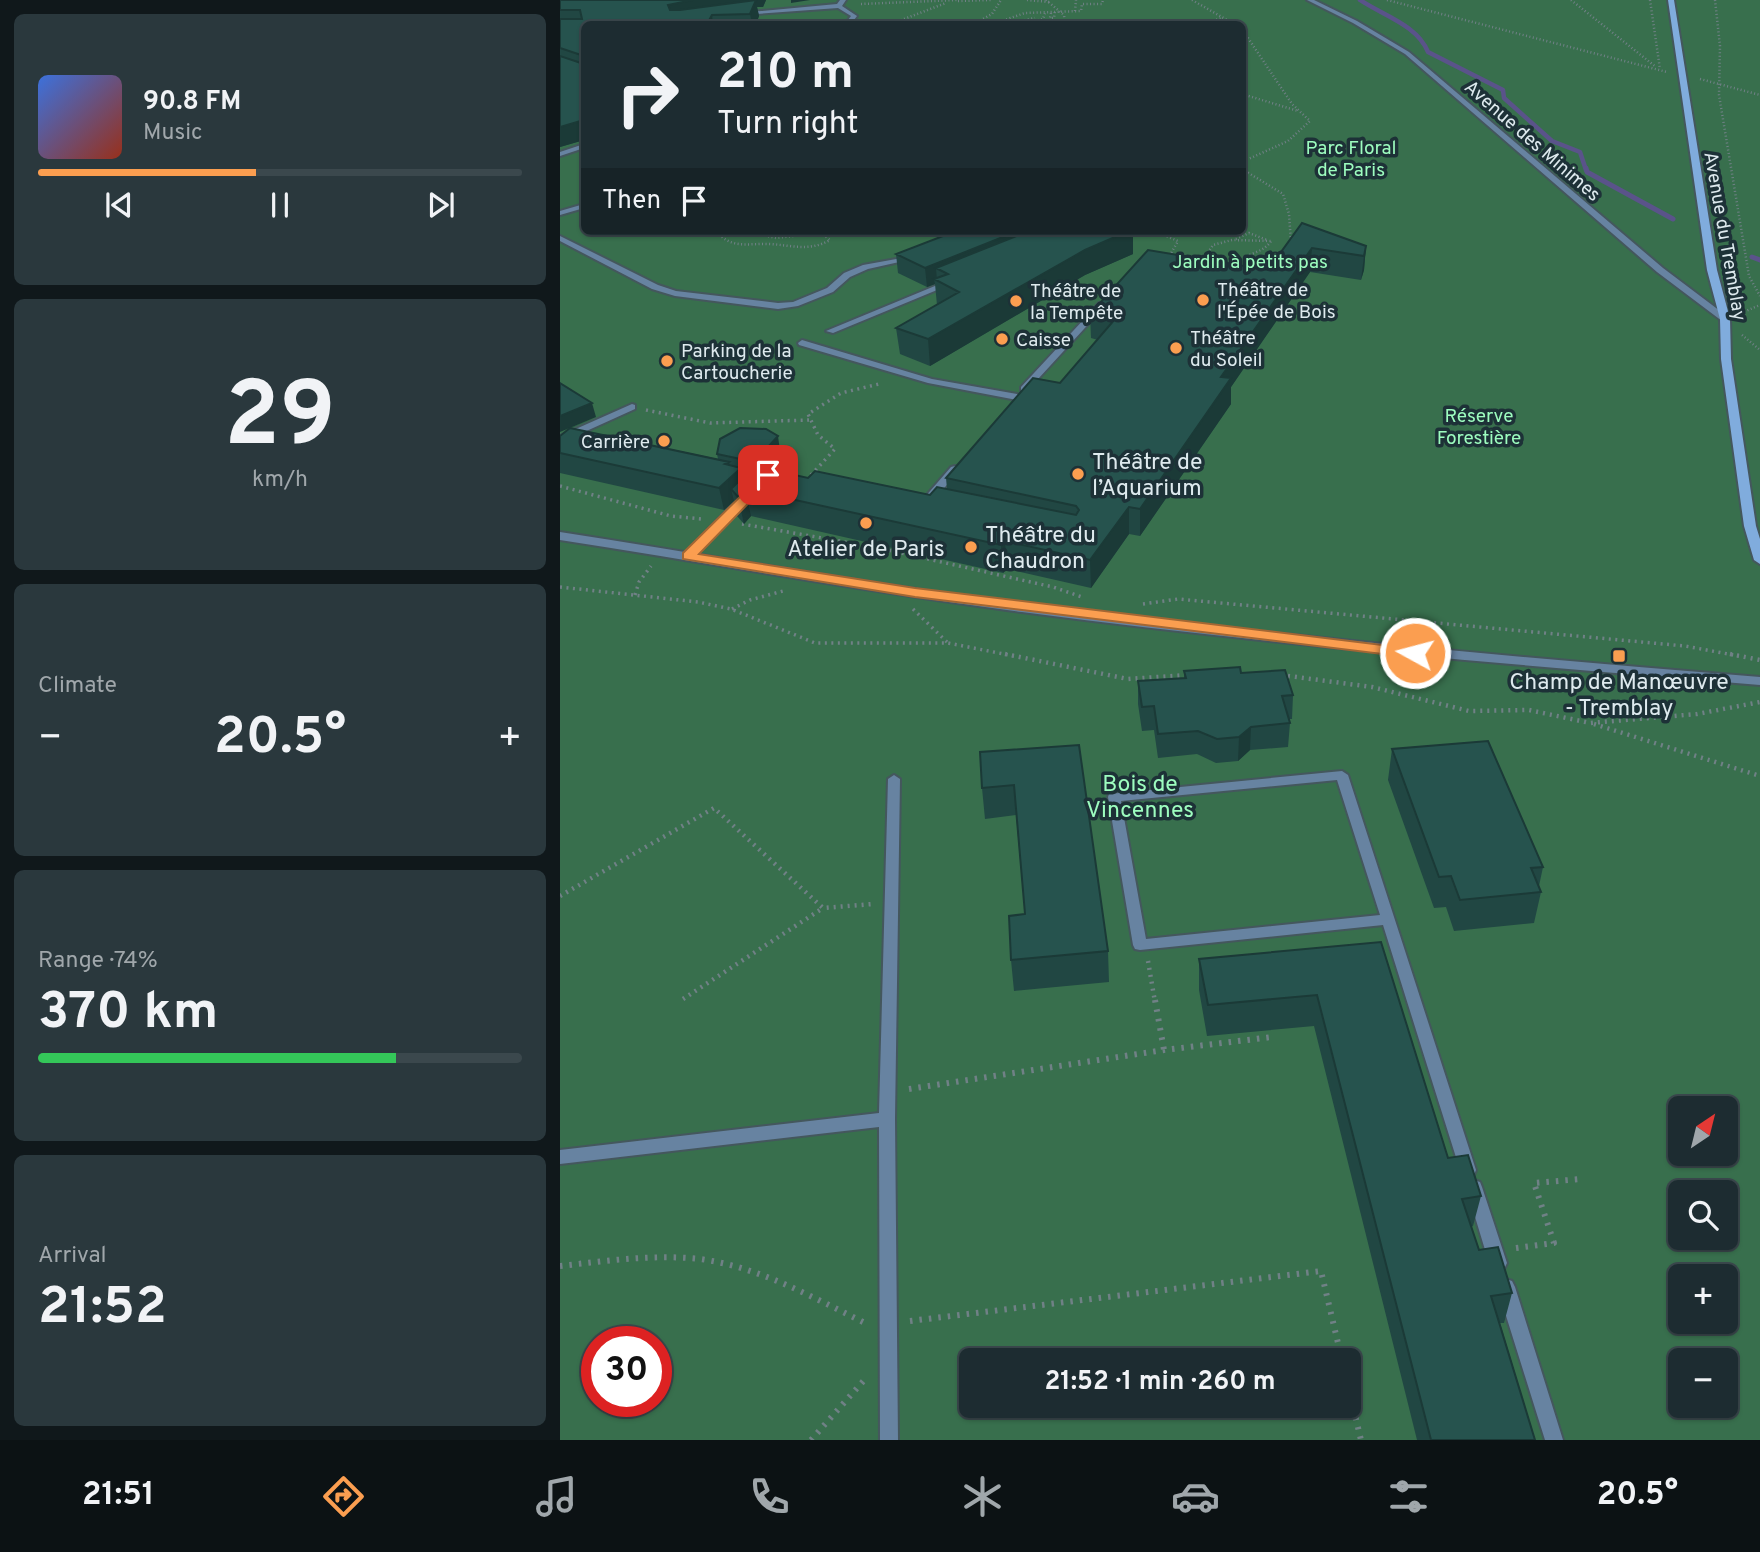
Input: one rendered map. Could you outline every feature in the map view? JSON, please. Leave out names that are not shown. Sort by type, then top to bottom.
[{"type":"main road","name":"Avenue du Tremblay","points":[[1671,0],[1712,270],[1725,319],[1726,359],[1750,526],[1760,560]]},
{"type":"street","points":[[560,536],[929,595],[1415,653],[1760,681]]},
{"type":"lane","name":"Avenue des Minimes","points":[[1310,0],[1355,22],[1407,53],[1660,270],[1725,319]]},
{"type":"lane","points":[[730,14],[841,3],[854,16],[850,21]]},
{"type":"lane","points":[[560,154],[581,147]]},
{"type":"lane","points":[[560,213],[581,207]]},
{"type":"lane","points":[[560,238],[665,290],[778,306],[795,304],[830,290],[847,275],[866,267],[924,254]]},
{"type":"lane","points":[[830,331],[958,280]]},
{"type":"lane","points":[[1008,407],[1107,300]]},
{"type":"lane","points":[[778,306],[781,316]]},
{"type":"lane","points":[[802,342],[857,361],[931,381],[1017,397]]},
{"type":"lane","points":[[560,440],[632,407]]},
{"type":"lane","points":[[560,440],[573,443]]},
{"type":"lane","points":[[937,508],[922,507],[966,456]]},
{"type":"lane","points":[[688,556],[751,492]]},
{"type":"lane","points":[[1388,919],[1140,945],[1114,797],[1342,775],[1555,1440]]},
{"type":"lane","points":[[889,1440],[887,1119],[894,779]]},
{"type":"lane","points":[[560,1157],[887,1119]]},
{"type":"path","points":[[899,21],[957,0]]},
{"type":"path","points":[[841,3],[991,0]]},
{"type":"path","points":[[982,21],[992,14],[1001,0]]},
{"type":"path","points":[[1027,0],[1048,1],[1064,15],[1065,21]]},
{"type":"path","points":[[1075,11],[1076,1],[1097,2],[1096,0]]},
{"type":"path","points":[[1022,21],[1055,11],[1081,10],[1082,4],[1102,4],[1103,0]]},
{"type":"path","points":[[1192,0],[1212,7],[1228,21]]},
{"type":"path","points":[[1387,0],[1660,69]]},
{"type":"path","points":[[1571,0],[1660,69]]},
{"type":"path","points":[[1650,0],[1660,69]]},
{"type":"path","points":[[1715,0],[1718,8],[1721,85],[1719,95],[1749,276],[1760,296]]},
{"type":"path","points":[[1007,21],[1025,13],[1043,18]]},
{"type":"path","points":[[1043,18],[1045,13]]},
{"type":"path","points":[[1016,21],[1013,20],[1028,15],[1037,16]]},
{"type":"path","points":[[1025,21],[1043,18]]},
{"type":"path","points":[[1212,21],[1222,18]]},
{"type":"path","points":[[1246,35],[1292,104],[1310,121],[1304,130],[1290,140],[1246,160]]},
{"type":"path","points":[[1683,76],[1760,95]]},
{"type":"path","points":[[1246,95],[1302,112]]},
{"type":"path","points":[[1246,171],[1283,194],[1289,214],[1291,242]]},
{"type":"path","points":[[1246,235],[1250,233],[1271,241]]},
{"type":"path","points":[[720,235],[726,242],[738,245],[767,244],[810,248],[830,240],[824,235]]},
{"type":"path","points":[[762,235],[776,238],[803,235]]},
{"type":"path","points":[[1163,235],[1178,242],[1168,257],[1175,262]]},
{"type":"path","points":[[1193,262],[1207,254],[1213,245],[1245,235]]},
{"type":"path","points":[[1232,240],[1271,241]]},
{"type":"path","points":[[1221,268],[1234,265],[1240,257],[1267,247],[1271,241]]},
{"type":"path","points":[[804,484],[835,449],[818,435],[808,414],[820,404],[849,389],[889,382]]},
{"type":"path","points":[[632,407],[710,423],[764,424],[809,420]]},
{"type":"path","points":[[560,486],[671,516],[722,521],[874,547],[1053,587],[1082,599],[1068,598]]},
{"type":"path","points":[[560,587],[698,602],[731,609],[816,643],[948,643],[1128,679],[1195,675]]},
{"type":"path","points":[[1134,605],[1178,599],[1685,646],[1760,660]]},
{"type":"path","points":[[1275,675],[1371,687],[1469,710],[1529,710],[1590,723],[1760,776]]},
{"type":"path","points":[[1590,723],[1697,714],[1760,702]]},
{"type":"path","points":[[560,897],[714,808],[823,908]]},
{"type":"path","points":[[683,999],[823,908],[892,902]]},
{"type":"path","points":[[1144,945],[1164,1050]]},
{"type":"path","points":[[909,1089],[1164,1050],[1272,1037]]},
{"type":"path","points":[[1494,1251],[1554,1243],[1534,1183],[1581,1179]]},
{"type":"path","points":[[560,1266],[681,1257],[721,1262],[762,1275],[865,1323]]},
{"type":"path","points":[[910,1321],[1321,1271],[1339,1348]]},
{"type":"path","points":[[811,1440],[866,1378]]},
{"type":"path","points":[[1356,1418],[1361,1440]]},
{"type":"green space","name":"Bois de Vincennes","points":[[560,0],[1760,0],[1760,1440],[560,1440]]},
{"type":"building","points":[[560,0],[693,0],[668,5],[670,10],[680,10],[756,0],[750,14],[712,15],[709,21],[581,21],[581,55],[560,48],[560,19],[582,19],[580,10],[560,10]]},
{"type":"building","points":[[560,56],[581,63],[581,121],[560,127]]},
{"type":"building","points":[[1302,223],[1366,246],[1364,256],[1312,248],[1221,377],[1231,378],[1140,509],[1129,507],[1090,560],[1005,541],[1001,545],[745,489],[738,497],[731,489],[754,466],[808,478],[815,471],[930,495],[937,487],[1076,515],[1079,510],[1076,506],[946,478],[1033,378],[1060,383],[1116,318],[1090,314],[1148,250],[1268,270]]},
{"type":"building","points":[[946,235],[1008,235],[925,268],[896,254]]},
{"type":"building","points":[[1019,235],[1120,235],[1085,250],[928,339],[896,328],[959,292],[934,279],[948,274],[936,268]]},
{"type":"building","points":[[560,383],[592,403],[560,416]]},
{"type":"building","points":[[570,428],[729,462],[725,464],[741,468],[719,488],[560,453],[560,436]]},
{"type":"building","points":[[740,428],[766,429],[778,436],[769,446],[745,460],[717,454],[720,439]]},
{"type":"building","points":[[1240,667],[1241,673],[1285,670],[1293,695],[1282,696],[1290,723],[1251,727],[1239,737],[1217,739],[1198,731],[1158,734],[1154,706],[1142,707],[1138,681],[1186,678],[1184,671]]},
{"type":"building","points":[[1488,741],[1543,867],[1531,868],[1541,892],[1460,900],[1451,876],[1439,877],[1392,749]]},
{"type":"building","points":[[1079,745],[1108,951],[1011,960],[1009,916],[1025,914],[1014,785],[982,788],[980,752]]},
{"type":"building","points":[[1381,942],[1448,1158],[1468,1155],[1481,1196],[1462,1199],[1479,1250],[1498,1247],[1512,1293],[1491,1296],[1535,1440],[1431,1440],[1317,995],[1208,1005],[1199,959]]},
{"type":"waterway","points":[[1360,0],[1408,28],[1428,52],[1503,90],[1504,98],[1552,141],[1580,152],[1586,170]]},
{"type":"waterway","points":[[1586,168],[1587,172],[1673,219]]},
{"type":"waterway","points":[[1752,257],[1760,260]]},
{"type":"place","name":"Théâtre de l'Épée de Bois","points":[[1203,300]]},
{"type":"place","name":"Théâtre de la Tempête","points":[[1016,301]]},
{"type":"place","name":"Caisse","points":[[1002,339]]},
{"type":"place","name":"Théâtre du Soleil","points":[[1176,348]]},
{"type":"place","name":"Parking de la Cartoucherie","points":[[667,361]]},
{"type":"place","name":"Carrière","points":[[664,441]]},
{"type":"place","name":"Théâtre de l’Aquarium","points":[[1078,474]]},
{"type":"place","name":"Atelier de Paris","points":[[866,523]]},
{"type":"place","name":"Théâtre du Chaudron","points":[[971,547]]},
{"type":"place","name":"Champ de Manœuvre - Tremblay","points":[[1619,656]]},
{"type":"route","points":[[768,475],[688,556],[915,593],[1415,653]]},
{"type":"park label","name":"Parc Floral de Paris","points":[[1351,158]]},
{"type":"park label","name":"Jardin à petits pas","points":[[1250,261]]},
{"type":"park label","name":"Réserve Forestière","points":[[1479,426]]}]
